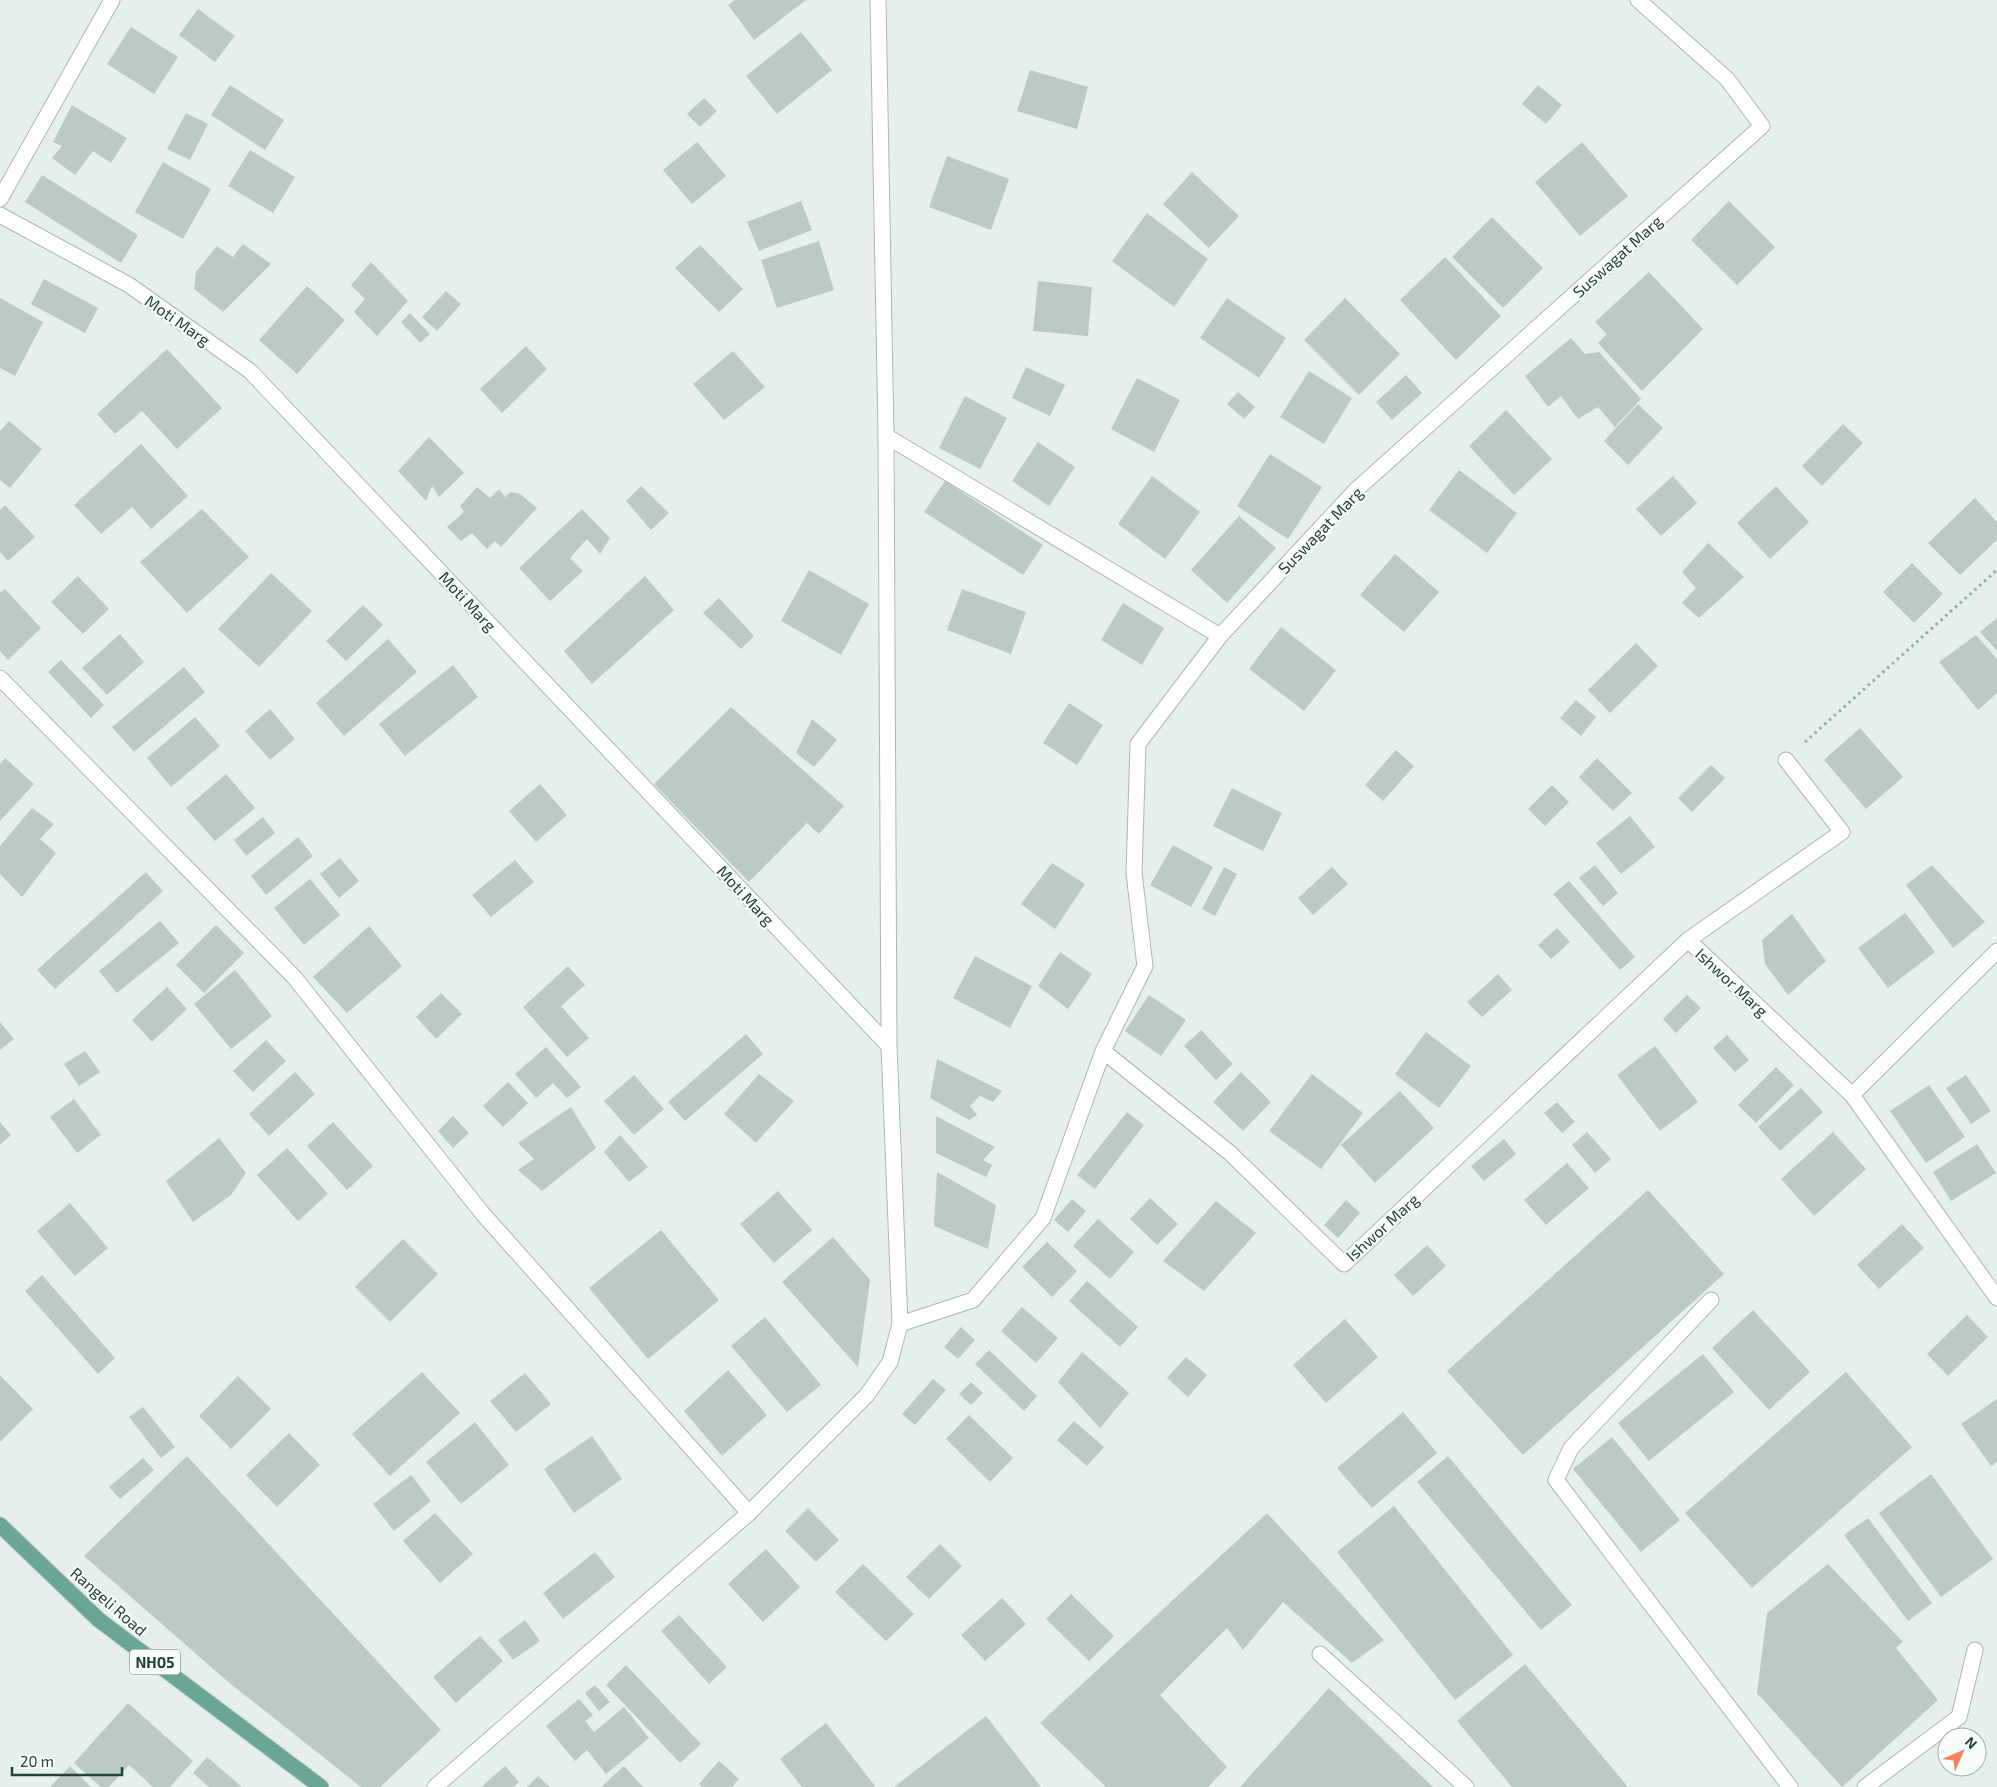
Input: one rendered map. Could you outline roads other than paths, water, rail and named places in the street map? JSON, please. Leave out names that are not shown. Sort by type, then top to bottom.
[{"type":"main road","name":"Rangeli Road","points":[[0,1525],[99,1620],[321,1787]]},
{"type":"street","points":[[0,199],[112,0]]},
{"type":"street","points":[[434,1787],[749,1513],[867,1395],[890,1362],[900,1324],[889,1046],[886,436],[878,0]]},
{"type":"street","name":"Suswagat Marg","points":[[1103,1051],[1145,966],[1134,873],[1138,744],[1220,636],[1356,490],[1762,126],[1727,79],[1638,0]]},
{"type":"street","name":"Moti Marg","points":[[0,214],[128,285],[250,371],[889,1046]]},
{"type":"street","points":[[886,436],[1220,636]]},
{"type":"street","points":[[0,678],[294,977],[483,1214],[749,1513]]},
{"type":"street","points":[[1688,940],[1842,832],[1786,760]]},
{"type":"street","name":"Ishwor Marg","points":[[1103,1051],[1230,1153],[1344,1264],[1688,940],[1852,1095],[1997,1298]]},
{"type":"street","points":[[1852,1095],[1997,951]]},
{"type":"street","points":[[900,1324],[973,1300],[1043,1218],[1103,1051]]},
{"type":"street","points":[[1711,1300],[1571,1448],[1556,1480],[1790,1787]]},
{"type":"street","points":[[1865,1787],[1959,1717],[1975,1650]]},
{"type":"street","points":[[1320,1654],[1466,1787]]}]
